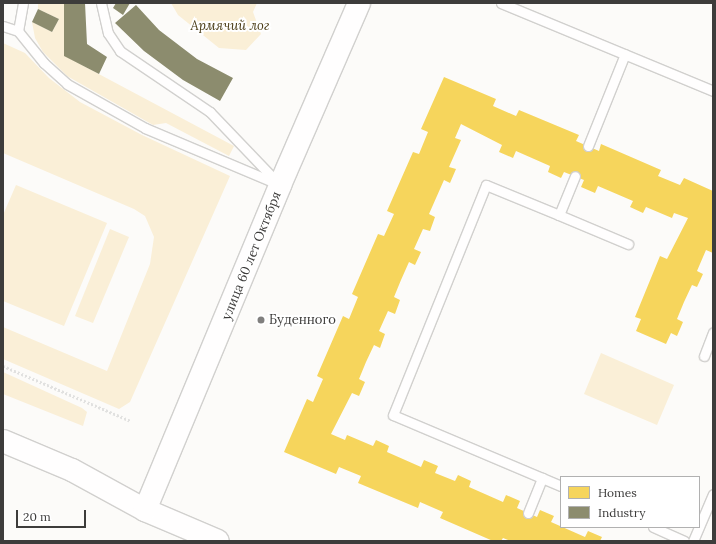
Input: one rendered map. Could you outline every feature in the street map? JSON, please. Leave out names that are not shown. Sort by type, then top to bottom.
[{"type":"street","name":"улица 60 лет Октября","points":[[145,510],[280,185],[359,3]]},
{"type":"street","points":[[3,441],[72,470],[145,510],[218,541]]},
{"type":"lane","points":[[18,30],[23,3]]},
{"type":"lane","points":[[100,3],[108,33],[120,51],[210,112],[280,185]]},
{"type":"lane","points":[[501,3],[522,7],[625,54],[713,91]]},
{"type":"lane","points":[[3,26],[18,30],[54,73],[87,97],[145,128],[280,185]]},
{"type":"lane","points":[[588,146],[625,54]]},
{"type":"lane","points":[[559,215],[575,176]]},
{"type":"lane","points":[[560,486],[393,415],[486,185],[628,244]]},
{"type":"lane","points":[[704,356],[713,333]]},
{"type":"lane","points":[[528,513],[542,478]]},
{"type":"lane","points":[[700,525],[713,494]]},
{"type":"lane","points":[[655,528],[684,541]]},
{"type":"lane","points":[[693,541],[699,528]]},
{"type":"path","points":[[3,366],[131,420]]},
{"type":"green space","points":[[38,3],[64,3],[65,56],[234,146],[229,156],[166,123],[153,125],[67,76],[43,52],[35,38],[32,22],[52,32],[59,19],[38,9]]},
{"type":"green space","name":"Армячий лог","points":[[171,3],[257,3],[253,12],[261,34],[246,50],[219,48],[178,15]]},
{"type":"green space","points":[[3,43],[25,53],[49,78],[80,102],[142,135],[230,176],[130,402],[119,409],[3,359],[3,327],[107,371],[150,264],[154,237],[145,216],[134,209],[3,153]]},
{"type":"green space","points":[[16,185],[107,223],[64,326],[3,301],[3,215]]},
{"type":"green space","points":[[110,229],[129,237],[93,323],[75,316]]},
{"type":"green space","points":[[601,353],[674,385],[657,425],[584,394]]},
{"type":"green space","points":[[3,372],[82,408],[87,412],[83,426],[3,394]]},
{"type":"building: Homes","points":[[444,77],[496,99],[493,106],[516,116],[519,110],[579,135],[576,141],[599,151],[601,144],[661,170],[658,176],[680,185],[684,178],[713,191],[713,253],[706,250],[697,271],[703,274],[697,287],[692,285],[677,319],[683,322],[677,336],[671,333],[666,344],[636,331],[641,319],[635,317],[660,256],[667,259],[688,218],[674,213],[672,218],[646,207],[643,213],[630,207],[633,201],[598,186],[595,193],[581,187],[584,180],[564,172],[561,178],[548,172],[550,166],[516,151],[513,158],[499,152],[502,145],[461,124],[455,138],[461,140],[449,167],[456,169],[450,183],[444,180],[429,214],[435,217],[430,231],[423,229],[414,249],[421,252],[415,265],[409,262],[401,280],[394,297],[400,300],[395,314],[388,311],[379,331],[385,334],[380,348],[374,345],[366,362],[359,379],[365,382],[359,396],[352,393],[331,434],[345,440],[347,435],[373,446],[376,440],[389,446],[387,452],[421,467],[424,460],[438,466],[435,473],[455,481],[458,475],[471,481],[469,487],[503,502],[506,495],[520,501],[517,508],[537,517],[540,510],[554,516],[551,522],[560,526],[560,528],[565,528],[585,537],[588,531],[602,537],[600,541],[511,541],[503,538],[501,541],[493,541],[440,518],[443,512],[420,502],[418,508],[358,483],[361,476],[339,467],[336,474],[284,452],[307,399],[313,402],[323,379],[317,376],[343,316],[349,319],[358,297],[352,294],[378,234],[384,236],[394,214],[387,211],[413,152],[419,154],[428,132],[421,129]]},
{"type":"building: Industry","points":[[64,3],[85,3],[87,44],[107,57],[99,74],[64,56]]},
{"type":"building: Industry","points":[[116,3],[130,3],[123,15],[113,8]]},
{"type":"building: Industry","points":[[136,5],[159,30],[197,59],[233,78],[220,101],[183,80],[144,51],[115,23]]},
{"type":"building: Industry","points":[[38,9],[59,19],[52,32],[32,22]]},
{"type":"place","name":"Буденного","points":[[261,320]]}]
